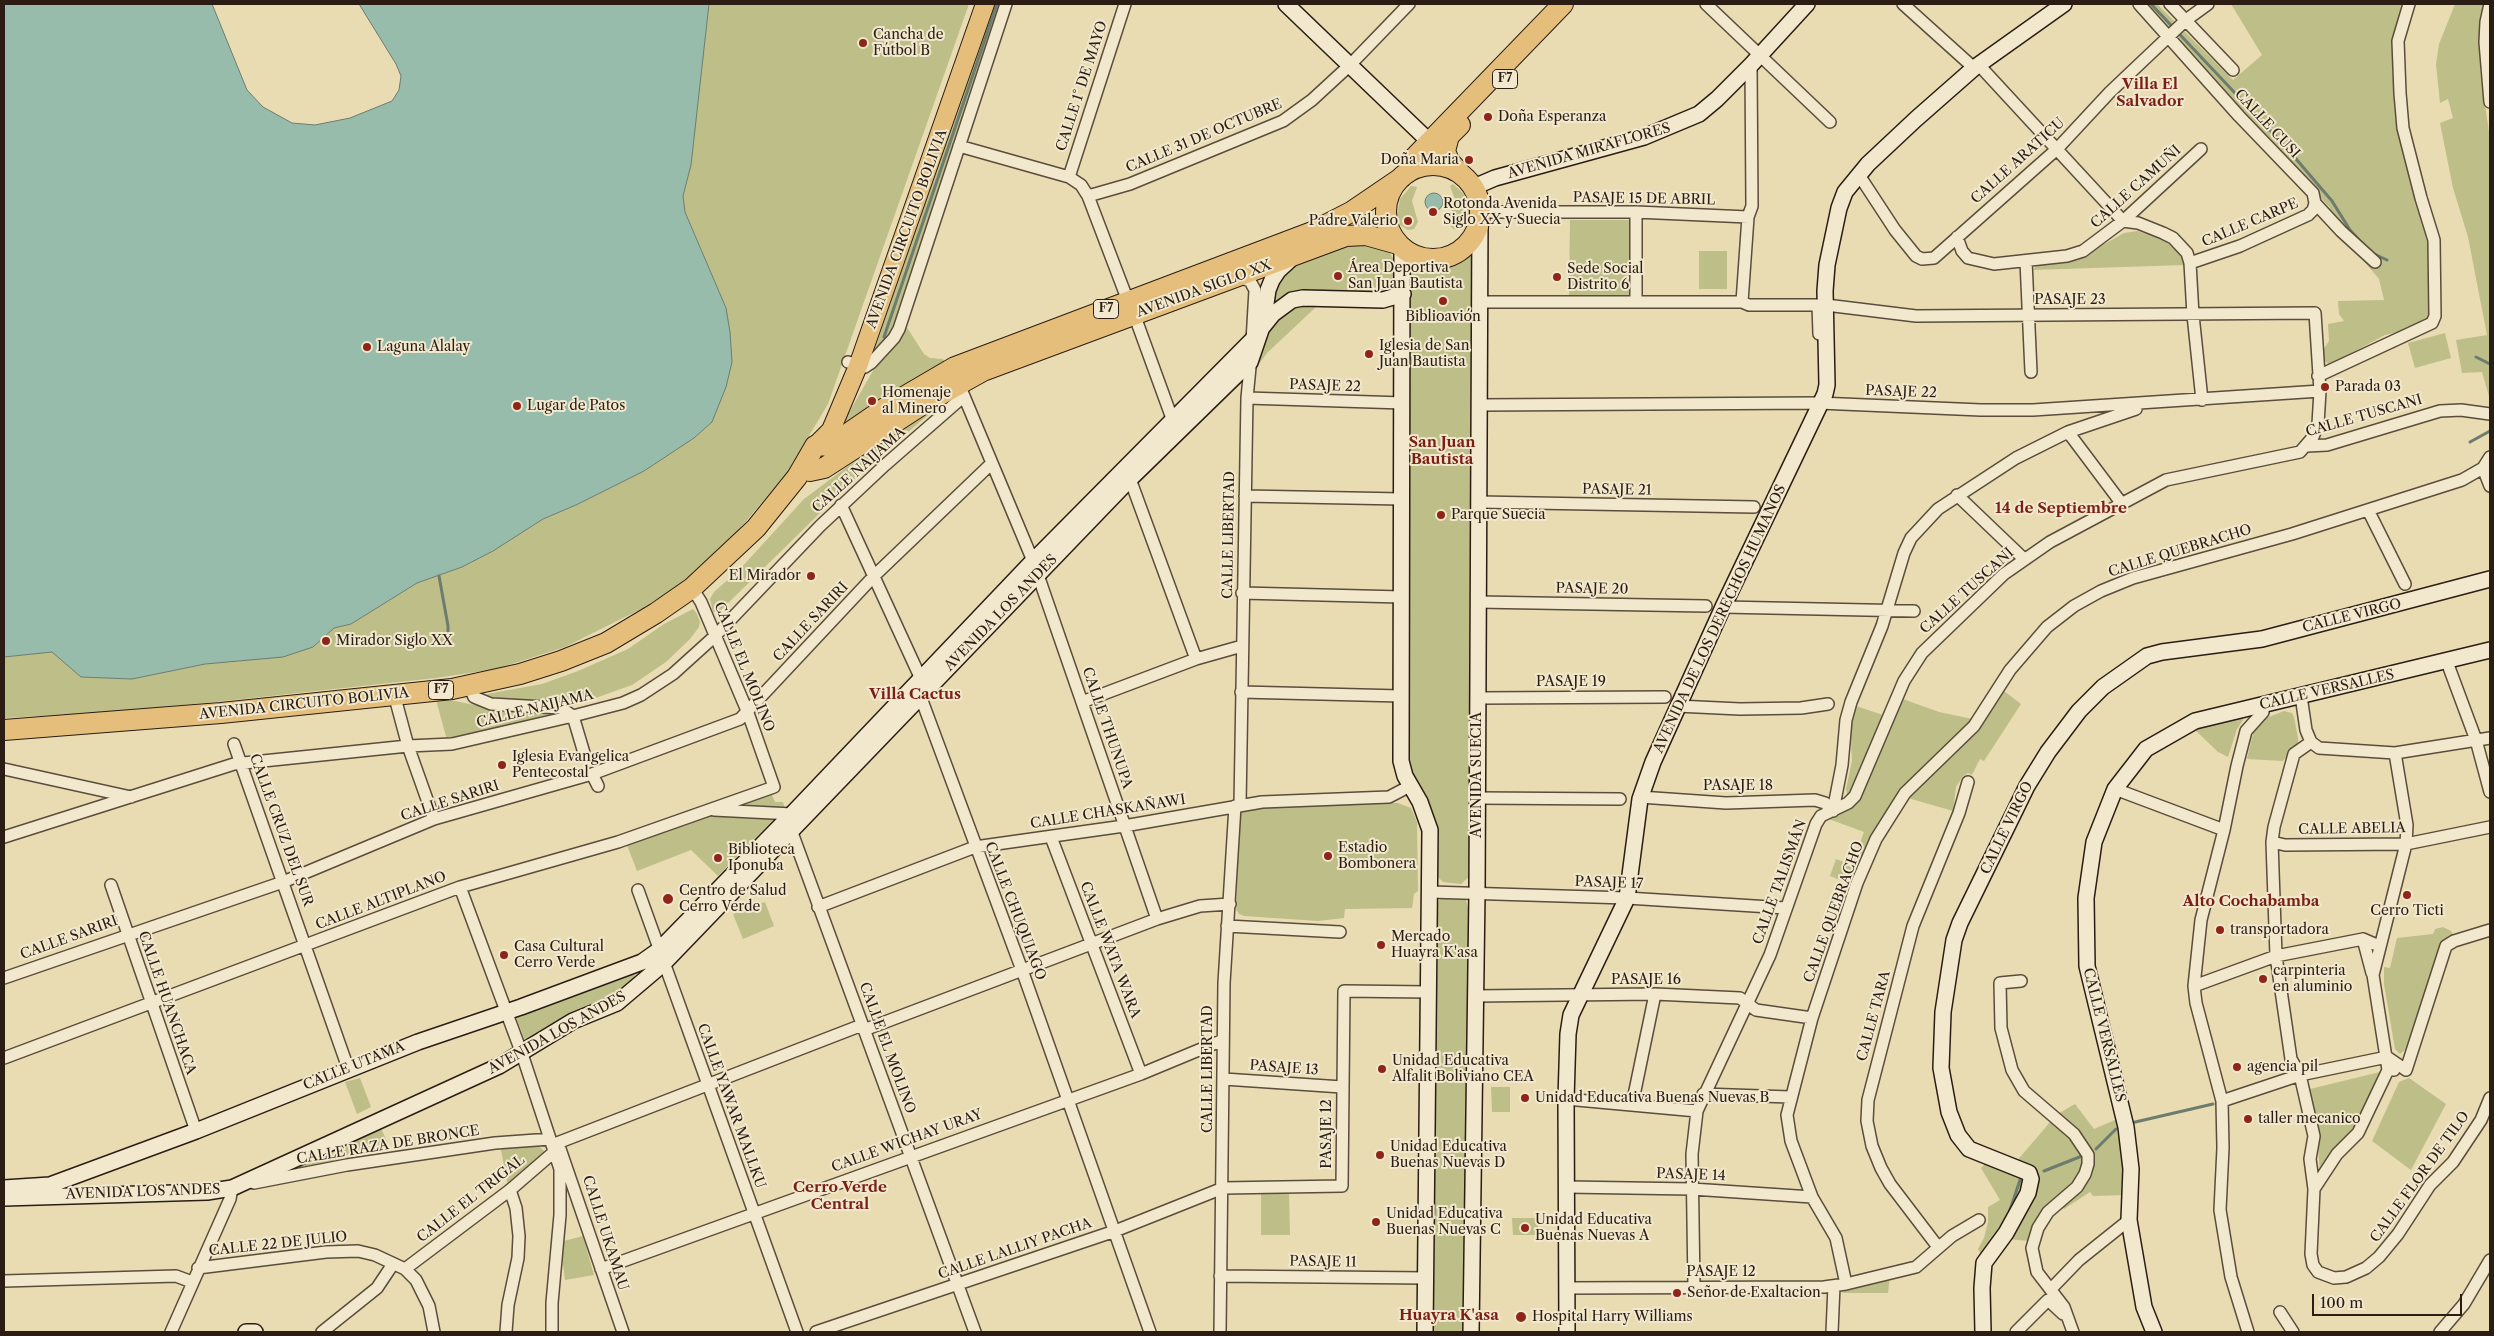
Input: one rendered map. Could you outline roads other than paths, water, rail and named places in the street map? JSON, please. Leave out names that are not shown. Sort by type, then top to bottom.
[{"type":"highway","name":"AVENIDA SIGLO XX","points":[[803,467],[810,471],[824,468],[961,389],[983,371],[1336,222],[1404,176],[1416,157],[1563,4]]},
{"type":"highway","name":"F7","points":[[1461,174],[1449,168],[1435,165],[1419,168],[1404,176],[1390,195],[1386,209],[1390,231],[1400,246],[1415,256],[1428,259],[1449,257],[1462,250],[1472,239],[1480,214],[1461,174],[1445,150],[1449,136],[1579,4]]},
{"type":"highway","name":"AVENIDA SIGLO XX","points":[[815,446],[830,445],[885,408],[955,367],[1131,308],[1237,276],[1346,236],[1357,235],[1400,246]]},
{"type":"highway","name":"AVENIDA CIRCUITO BOLIVIA","points":[[4,730],[221,713],[470,686],[520,674],[606,643],[656,614],[692,588],[756,528],[803,467],[815,446]]},
{"type":"main road","name":"AVENIDA CIRCUITO BOLIVIA","points":[[815,446],[831,430],[975,4]]},
{"type":"main road","name":"AVENIDA CIRCUITO BOLIVIA","points":[[853,364],[985,4]]},
{"type":"street","points":[[853,364],[865,366],[871,363],[894,338],[899,329],[1006,4]]},
{"type":"street","name":"CALLE 1° DE MAYO","points":[[1069,177],[1125,4]]},
{"type":"street","points":[[1286,4],[1461,174]]},
{"type":"street","name":"CALLE 31 DE OCTUBRE","points":[[1088,196],[1130,184],[1283,121],[1312,100],[1350,65],[1409,4]]},
{"type":"street","points":[[1706,4],[1755,60],[1830,122]]},
{"type":"street","name":"AVENIDA MIRAFLORES","points":[[1461,174],[1495,178],[1644,137],[1699,114],[1717,99],[1755,60],[1806,4]]},
{"type":"street","points":[[1903,4],[1976,66],[2057,149],[2123,221],[2138,224],[2172,238],[2187,253],[2190,263],[2193,315],[2202,400]]},
{"type":"street","name":"AVENIDA DE LOS DERECHOS HUMANOS","points":[[1567,1332],[1566,1099],[1568,1034],[1571,1015],[1627,898],[1640,797],[1677,706],[1825,394],[1827,385],[1827,265],[1839,208],[1845,192],[1859,175],[1916,119],[1976,66],[2064,4]]},
{"type":"street","name":"CALLE CUSI","points":[[2139,4],[2167,37],[2313,193],[2315,203],[2341,231],[2375,262]]},
{"type":"street","points":[[2170,4],[2233,70]]},
{"type":"street","name":"CALLE ARATICU","points":[[1859,175],[1895,230],[1916,256],[1928,260],[1934,258],[2057,149],[2110,92],[2167,37],[2208,4]]},
{"type":"street","points":[[2307,446],[2318,424],[2320,391],[2318,376],[2432,323],[2435,316],[2434,240],[2403,128],[2400,92],[2398,41],[2409,4]]},
{"type":"street","points":[[2490,4],[2485,42],[2490,102]]},
{"type":"street","points":[[1742,302],[1748,217],[1752,206],[1755,60]]},
{"type":"street","points":[[959,146],[1069,177],[1081,185],[1088,196],[1173,421]]},
{"type":"street","name":"CALLE CAMUÑI","points":[[1957,237],[1962,251],[1968,258],[1978,262],[1994,264],[2026,261],[2083,251],[2123,221],[2201,149]]},
{"type":"street","name":"CALLE CARPE","points":[[2190,263],[2240,246],[2308,215],[2314,210],[2315,203]]},
{"type":"street","points":[[1636,212],[1636,302]]},
{"type":"street","name":"PASAJE 15 DE ABRIL","points":[[1480,214],[1636,212],[1748,217]]},
{"type":"street","name":"AVENIDA SUECIA","points":[[1471,1332],[1477,893],[1480,214]]},
{"type":"street","points":[[1400,246],[1403,294],[1401,761],[1410,786],[1429,821],[1430,892],[1425,1332]]},
{"type":"street","name":"AVENIDA LOS ANDES","points":[[4,1188],[207,1192],[232,1188],[491,1070],[522,1054],[573,1021],[617,1003],[792,814],[921,680],[1250,362],[1263,324],[1268,290],[1272,280],[1278,271],[1298,253]]},
{"type":"street","points":[[2026,261],[2032,372]]},
{"type":"street","name":"CALLE LIBERTAD","points":[[1217,1331],[1223,1188],[1223,1040],[1227,926],[1237,806],[1247,398],[1255,290],[1250,281],[1237,276]]},
{"type":"street","name":"AVENIDA LOS ANDES","points":[[661,957],[791,830],[921,698],[1036,568],[1173,421],[1252,340],[1263,324],[1292,300],[1303,298],[1383,300],[1403,294]]},
{"type":"street","points":[[1481,302],[1742,302],[1749,305],[1818,305],[1819,334],[1827,350]]},
{"type":"street","name":"PASAJE 23","points":[[1826,305],[1916,316],[2315,313],[2318,376]]},
{"type":"street","name":"CALLE THUNUPA","points":[[961,389],[1036,568],[1157,919]]},
{"type":"street","name":"CALLE NAIJAMA","points":[[4,769],[132,797],[242,763],[408,746],[452,744],[623,703],[649,690],[673,674],[714,636],[841,506],[961,389]]},
{"type":"street","name":"PASAJE 22","points":[[1480,405],[1820,403],[1989,410],[2159,403],[2320,391]]},
{"type":"street","name":"PASAJE 22","points":[[1247,398],[1403,403]]},
{"type":"street","points":[[1833,811],[1842,765],[1846,720],[1886,611],[1904,553],[1911,538],[1925,521],[1957,494],[2016,458],[2068,432],[2116,414],[2159,403]]},
{"type":"street","name":"CALLE TUSCANI","points":[[1833,811],[1848,803],[1855,796],[1904,681],[1922,653],[1997,580],[2050,542],[2166,480],[2179,476],[2292,455],[2307,446],[2327,444],[2440,411],[2461,410],[2490,414]]},
{"type":"street","points":[[2068,432],[2122,504]]},
{"type":"street","name":"CALLE QUEBRACHO","points":[[1846,1284],[1836,1238],[1812,1197],[1788,1131],[1787,1116],[1790,1097],[1812,1018],[1857,883],[1876,839],[1905,794],[1974,726],[2010,670],[2046,627],[2074,606],[2101,591],[2133,578],[2292,534],[2462,480],[2483,468],[2490,457]]},
{"type":"street","name":"CALLE SARIRI","points":[[4,978],[127,934],[283,882],[434,819],[592,774],[740,718],[748,713],[874,576],[992,463]]},
{"type":"street","points":[[2483,468],[2490,486]]},
{"type":"street","points":[[1130,479],[1196,659]]},
{"type":"street","points":[[1957,494],[2024,559]]},
{"type":"street","points":[[1245,496],[1402,499]]},
{"type":"street","name":"PASAJE 21","points":[[1479,502],[1754,507]]},
{"type":"street","name":"CALLE CHUQUIAGO","points":[[841,506],[921,680],[921,698],[1069,1100],[1150,1332]]},
{"type":"street","points":[[2368,510],[2405,584]]},
{"type":"street","name":"CALLE VIRGO","points":[[1983,1332],[1982,1288],[1984,1262],[2006,1233],[2028,1193],[2031,1179],[2029,1173],[1970,1149],[1958,1135],[1949,1112],[1941,1068],[1944,1012],[1954,940],[1960,923],[2027,786],[2048,752],[2079,711],[2103,687],[2148,656],[2162,652],[2262,639],[2490,579]]},
{"type":"street","name":"CALLE EL MOLINO","points":[[692,588],[701,602],[748,713],[774,787]]},
{"type":"street","points":[[1242,593],[1402,597]]},
{"type":"street","name":"PASAJE 20","points":[[1478,602],[1706,606]]},
{"type":"street","points":[[1723,607],[1914,611]]},
{"type":"street","points":[[1082,702],[1196,659],[1242,646]]},
{"type":"street","name":"CALLE VERSALLES","points":[[2154,1332],[2144,1307],[2129,1220],[2131,1170],[2129,1145],[2118,1090],[2095,1005],[2087,966],[2086,898],[2094,842],[2115,789],[2142,754],[2161,739],[2195,721],[2447,662],[2490,650]]},
{"type":"street","points":[[2447,662],[2476,740],[2490,792]]},
{"type":"street","points":[[470,686],[474,697],[482,701],[498,704],[561,708],[573,716],[584,753]]},
{"type":"street","points":[[1241,692],[1401,696]]},
{"type":"street","points":[[394,694],[408,746],[434,819]]},
{"type":"street","points":[[2301,696],[2303,717],[2311,742],[2319,748],[2395,753],[2490,738]]},
{"type":"street","name":"PASAJE 19","points":[[1478,698],[1665,697]]},
{"type":"street","points":[[1677,706],[1792,708],[1828,704]]},
{"type":"street","points":[[2248,1332],[2232,1277],[2220,1210],[2223,1148],[2222,1102],[2196,1003],[2194,986],[2201,920],[2224,830],[2246,731],[2263,712],[2264,705]]},
{"type":"street","name":"CALLE FLOR DE TILO","points":[[2311,742],[2294,754],[2274,827],[2272,842],[2276,956],[2291,1059],[2300,1075],[2314,1136],[2310,1159],[2314,1189],[2311,1254],[2313,1265],[2318,1272],[2334,1278],[2346,1277],[2366,1268],[2379,1257],[2398,1234],[2430,1185],[2453,1162],[2481,1120],[2490,1098]]},
{"type":"street","name":"CALLE CRUZ DEL SUR","points":[[234,744],[307,946],[348,1068]]},
{"type":"street","points":[[2373,975],[2406,844],[2407,825],[2395,753]]},
{"type":"street","points":[[592,774],[598,786]]},
{"type":"street","name":"CALLE TARA","points":[[1938,1247],[1890,1184],[1881,1168],[1872,1146],[1868,1121],[1868,1100],[1916,919],[1959,813],[1968,782]]},
{"type":"street","name":"CALLE CHASKAÑAWI","points":[[818,907],[975,847],[1124,826],[1262,802],[1389,797],[1410,786]]},
{"type":"street","name":"CALLE ALTIPLANO","points":[[4,1058],[151,1002],[307,946],[460,887],[618,842],[774,787]]},
{"type":"street","points":[[2115,789],[2224,830]]},
{"type":"street","points":[[4,837],[132,797]]},
{"type":"street","name":"PASAJE 18","points":[[1640,797],[1726,803],[1815,800],[1825,803],[1833,811]]},
{"type":"street","points":[[1477,798],[1620,799]]},
{"type":"street","points":[[707,810],[792,814]]},
{"type":"street","name":"CALLE TALISMÁN","points":[[1694,1287],[1692,1189],[1693,1132],[1697,1111],[1703,1094],[1770,956],[1816,824],[1821,816],[1833,811]]},
{"type":"street","name":"CALLE ABELIA","points":[[2272,842],[2285,845],[2406,844],[2490,827]]},
{"type":"street","name":"CALLE EL MOLINO","points":[[791,830],[975,1332]]},
{"type":"street","name":"CALLE WATA WARA","points":[[1051,837],[1093,943],[1140,1074]]},
{"type":"street","name":"CALLE HUANCHACA","points":[[111,885],[196,1131]]},
{"type":"street","name":"CALLE UKAMAU","points":[[460,887],[507,1012],[553,1145],[624,1332]]},
{"type":"street","name":"CALLE YAWAR MALLKU","points":[[638,890],[797,1332]]},
{"type":"street","name":"PASAJE 17","points":[[1430,892],[1627,898],[1786,908]]},
{"type":"street","name":"CALLE RAZA DE BRONCE","points":[[232,1188],[347,1164],[495,1143],[553,1145],[707,1084],[1157,919],[1200,906],[1230,904]]},
{"type":"street","points":[[1227,926],[1340,932]]},
{"type":"street","points":[[2406,1070],[2446,946],[2454,941],[2490,930]]},
{"type":"street","points":[[2194,986],[2276,956],[2362,939],[2379,946]]},
{"type":"street","points":[[2314,1189],[2337,1154],[2358,1133],[2388,1070],[2373,975],[2362,939]]},
{"type":"street","name":"CALLE UTAMA","points":[[43,1189],[196,1131],[348,1068],[642,962],[661,957]]},
{"type":"street","points":[[2021,981],[2000,983],[2001,1028],[2012,1070],[2024,1091],[2074,1134],[2088,1155],[2085,1174],[2077,1187],[2048,1212],[2033,1239],[2033,1262],[2037,1272],[2049,1294],[2064,1307],[2066,1317],[2073,1332]]},
{"type":"street","name":"PASAJE 12","points":[[1223,1188],[1342,1186],[1344,991],[1429,992]]},
{"type":"street","points":[[1632,1105],[1655,994]]},
{"type":"street","name":"PASAJE 16","points":[[1475,996],[1655,994],[1740,998],[1756,1010],[1812,1018]]},
{"type":"street","name":"CALLE WICHAY URAY","points":[[601,1269],[754,1212],[1140,1074],[1223,1040]]},
{"type":"street","points":[[2222,1102],[2300,1075],[2387,1057],[2406,1070]]},
{"type":"street","points":[[2388,1070],[2406,1070]]},
{"type":"street","name":"PASAJE 13","points":[[1224,1079],[1342,1087]]},
{"type":"street","points":[[1703,1094],[1790,1097]]},
{"type":"street","points":[[1566,1099],[1697,1111]]},
{"type":"street","points":[[552,1332],[552,1303],[561,1184],[560,1169],[553,1145]]},
{"type":"street","name":"CALLE EL TRIGAL","points":[[405,1269],[510,1190],[553,1145]]},
{"type":"street","name":"PASAJE 14","points":[[1567,1187],[1692,1189],[1812,1197]]},
{"type":"street","points":[[171,1332],[230,1199],[232,1188]]},
{"type":"street","name":"CALLE LALLIY PACHA","points":[[816,1332],[1115,1231],[1223,1188]]},
{"type":"street","name":"AVENIDA LOS ANDES","points":[[4,1198],[43,1189]]},
{"type":"street","points":[[506,1332],[508,1305],[518,1258],[519,1236],[516,1208],[510,1190]]},
{"type":"street","name":"PASAJE 12","points":[[1566,1288],[1834,1286],[1916,1267],[1927,1260],[1938,1247],[1978,1220]]},
{"type":"street","points":[[2016,1332],[2079,1260],[2129,1220]]},
{"type":"street","name":"CALLE 22 DE JULIO","points":[[198,1268],[341,1251],[358,1251],[375,1255],[405,1269],[416,1280],[424,1292],[434,1319],[434,1332]]},
{"type":"street","points":[[2440,1332],[2464,1304],[2490,1260]]},
{"type":"street","points":[[322,1332],[377,1288],[393,1264]]},
{"type":"street","points":[[4,1281],[176,1276],[192,1282]]},
{"type":"street","name":"PASAJE 11","points":[[1220,1276],[1426,1278]]},
{"type":"street","points":[[1832,1332],[1834,1286]]},
{"type":"street","points":[[2280,1312],[2293,1332]]},
{"type":"street","points":[[246,1332],[255,1332]]},
{"type":"waterway","points":[[884,337],[997,4]]},
{"type":"waterway","points":[[2151,4],[2285,146],[2332,201],[2350,230],[2360,241]]},
{"type":"waterway","points":[[2372,253],[2387,260]]},
{"type":"waterway","points":[[2476,357],[2490,364]]},
{"type":"waterway","points":[[2470,442],[2490,431]]},
{"type":"waterway","points":[[439,576],[448,626],[448,645]]},
{"type":"waterway","points":[[2131,1123],[2213,1104]]},
{"type":"waterway","points":[[2096,1149],[2116,1129]]},
{"type":"waterway","points":[[2044,1171],[2082,1156]]},
{"type":"waterway","points":[[2010,1210],[2020,1180]]},
{"type":"place","name":"Cancha de Fútbol B","points":[[863,43]]},
{"type":"place","name":"Doña Esperanza","points":[[1488,117]]},
{"type":"place","name":"Doña Maria","points":[[1469,160]]},
{"type":"place","name":"Rotonda Avenida Siglo XX y Suecia","points":[[1433,212]]},
{"type":"place","name":"Padre Valerio","points":[[1408,221]]},
{"type":"place","name":"Área Deportiva San Juan Bautista","points":[[1338,276]]},
{"type":"place","name":"Sede Social Distrito 6","points":[[1557,277]]},
{"type":"place","name":"Biblioavión","points":[[1443,301]]},
{"type":"place","name":"Laguna Alalay","points":[[367,347]]},
{"type":"place","name":"Iglesia de San Juan Bautista","points":[[1369,354]]},
{"type":"place","name":"Parada 03","points":[[2325,387]]},
{"type":"place","name":"Homenaje al Minero","points":[[872,401]]},
{"type":"place","name":"Lugar de Patos","points":[[517,406]]},
{"type":"place","name":"Parque Suecia","points":[[1441,515]]},
{"type":"place","name":"El Mirador","points":[[811,576]]},
{"type":"place","name":"Mirador Siglo XX","points":[[326,641]]},
{"type":"place","name":"Iglesia Evangelica Pentecostal","points":[[502,765]]},
{"type":"place","name":"Estadio Bombonera","points":[[1328,856]]},
{"type":"place","name":"Biblioteca Iponuba","points":[[718,858]]},
{"type":"place","name":"Cerro Ticti","points":[[2407,895]]},
{"type":"place","name":"Centro de Salud Cerro Verde","points":[[668,899]]},
{"type":"place","name":"transportadora","points":[[2220,930]]},
{"type":"place","name":"Mercado Huayra K'asa","points":[[1381,945]]},
{"type":"place","name":"Casa Cultural Cerro Verde","points":[[504,955]]},
{"type":"place","name":"carpinteria en aluminio","points":[[2263,979]]},
{"type":"place","name":"agencia pil","points":[[2237,1067]]},
{"type":"place","name":"Unidad Educativa Alfalit Boliviano CEA","points":[[1382,1069]]},
{"type":"place","name":"Unidad Educativa Buenas Nuevas B","points":[[1525,1098]]},
{"type":"place","name":"taller mecanico","points":[[2248,1119]]},
{"type":"place","name":"Unidad Educativa Buenas Nuevas D","points":[[1380,1155]]},
{"type":"place","name":"Unidad Educativa Buenas Nuevas C","points":[[1376,1222]]},
{"type":"place","name":"Unidad Educativa Buenas Nuevas A","points":[[1525,1228]]},
{"type":"place","name":"Señor de Exaltacion","points":[[1677,1293]]},
{"type":"place","name":"Hospital Harry Williams","points":[[1521,1317]]},
{"type":"district","name":"Villa El Salvador","points":[[2150,94]]},
{"type":"district","name":"San Juan Bautista","points":[[1442,452]]},
{"type":"district","name":"14 de Septiembre","points":[[2061,509]]},
{"type":"district","name":"Villa Cactus","points":[[915,695]]},
{"type":"district","name":"Alto Cochabamba","points":[[2251,902]]},
{"type":"district","name":"Cerro Verde Central","points":[[840,1196]]},
{"type":"district","name":"Huayra K'asa","points":[[1449,1316]]}]
